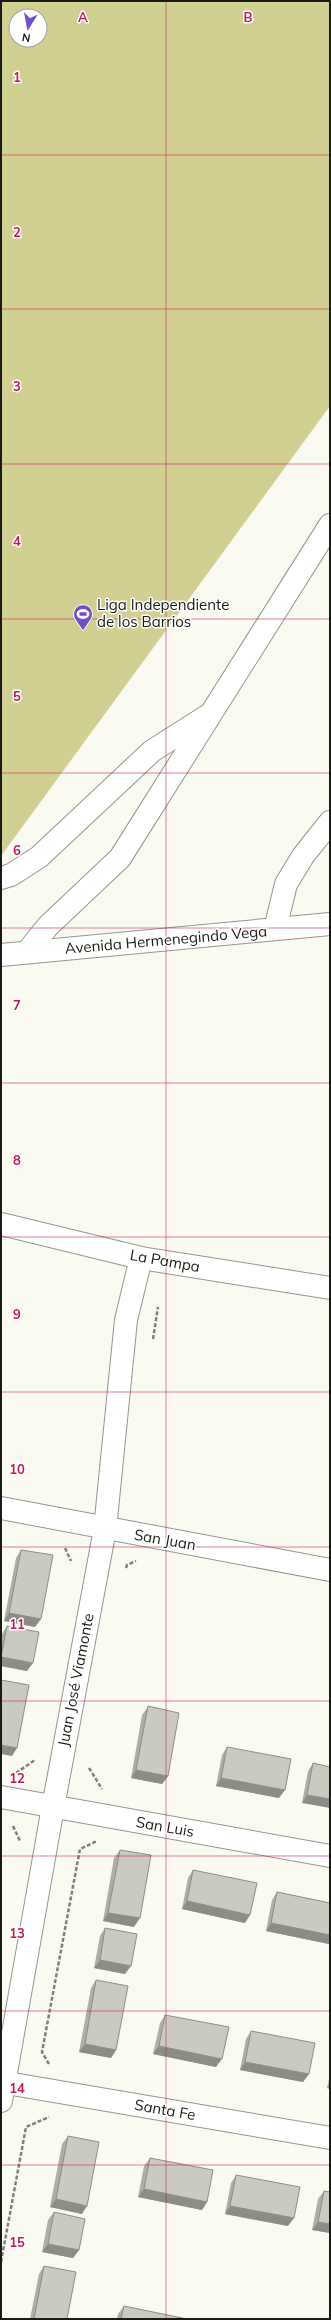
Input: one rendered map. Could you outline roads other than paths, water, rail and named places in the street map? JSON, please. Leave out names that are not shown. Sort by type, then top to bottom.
[{"type":"street","points":[[27,952],[48,926],[120,858],[330,525]]},
{"type":"street","points":[[1,878],[11,875],[39,857],[152,751],[211,713]]},
{"type":"street","points":[[275,929],[286,884],[303,856],[330,822]]},
{"type":"street","name":"Avenida Hermenegindo Vega","points":[[1,955],[330,924]]},
{"type":"street","name":"La Pampa","points":[[1,1224],[141,1258],[330,1288]]},
{"type":"street","name":"Juan José Viamonte","points":[[2,2089],[105,1529],[126,1320],[141,1258]]},
{"type":"street","name":"San Juan","points":[[1,1508],[105,1529],[330,1570]]},
{"type":"street","name":"San Luis","points":[[1,1797],[330,1856]]},
{"type":"street","name":"Santa Fe","points":[[2,2089],[330,2138]]},
{"type":"place","name":"Liga Independiente de los Barrios","points":[[83,631]]}]
